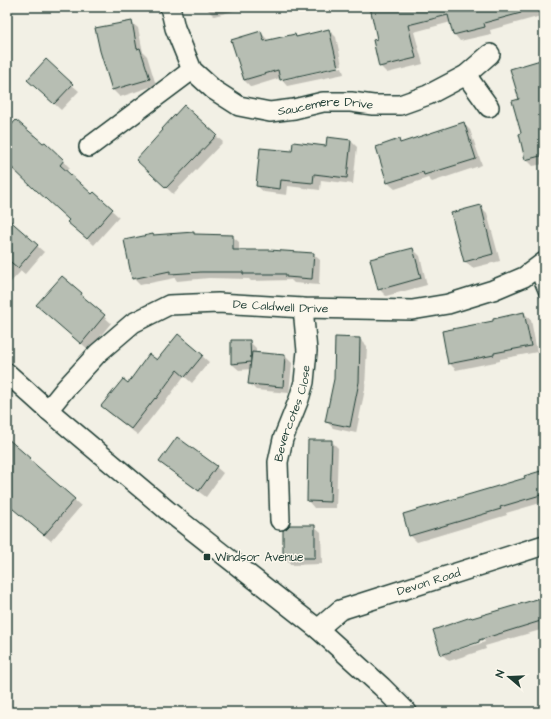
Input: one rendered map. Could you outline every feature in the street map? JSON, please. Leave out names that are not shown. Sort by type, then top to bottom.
[{"type":"street","name":"Saucemere Drive","points":[[170,7],[175,28],[192,70],[214,90],[239,106],[270,112],[294,109],[323,102],[400,105],[428,95],[466,75],[490,54]]},
{"type":"street","points":[[89,147],[192,70]]},
{"type":"street","points":[[466,75],[489,107]]},
{"type":"street","name":"De Caldwell Drive","points":[[48,410],[98,353],[133,323],[169,305],[218,303],[303,308],[412,310],[448,304],[493,290],[524,277],[539,265]]},
{"type":"street","name":"Bevercotes Close","points":[[280,520],[278,462],[283,439],[304,382],[307,351],[303,308]]},
{"type":"street","points":[[7,373],[48,410],[168,511],[318,629],[382,687],[407,712]]},
{"type":"street","name":"Devon Road","points":[[318,629],[340,610],[544,545]]},
{"type":"lane","points":[[539,265],[544,293]]},
{"type":"building","points":[[370,7],[520,7],[521,13],[484,23],[485,27],[453,35],[448,15],[408,25],[416,58],[379,67],[373,40],[377,39]]},
{"type":"building","points":[[132,21],[137,49],[140,48],[150,79],[112,90],[100,51],[95,28]]},
{"type":"building","points":[[329,29],[338,67],[280,80],[278,70],[244,80],[231,40],[261,31],[264,41],[295,34],[296,37]]},
{"type":"building","points":[[46,59],[73,84],[54,104],[27,80]]},
{"type":"building","points":[[544,59],[544,155],[525,160],[519,134],[521,133],[512,101],[519,99],[510,69]]},
{"type":"building","points":[[184,105],[217,135],[166,188],[136,160]]},
{"type":"building","points":[[16,120],[43,143],[45,142],[64,160],[60,165],[92,194],[94,192],[113,209],[87,239],[67,222],[69,220],[7,163],[7,130]]},
{"type":"building","points":[[464,122],[476,159],[424,175],[423,172],[387,183],[376,147],[399,139],[400,143]]},
{"type":"building","points":[[327,137],[351,140],[347,178],[314,174],[313,183],[281,180],[280,189],[256,186],[260,148],[292,151],[293,142],[326,146]]},
{"type":"building","points":[[481,205],[493,254],[464,262],[451,213]]},
{"type":"building","points":[[7,218],[38,245],[18,268],[7,259]]},
{"type":"building","points":[[194,232],[194,234],[233,235],[233,250],[269,250],[314,253],[312,279],[286,277],[286,274],[201,272],[170,274],[170,271],[132,279],[124,240],[153,234]]},
{"type":"building","points":[[413,248],[421,278],[378,290],[370,259]]},
{"type":"building","points":[[62,276],[82,293],[81,295],[105,315],[81,344],[36,305]]},
{"type":"building","points":[[524,312],[531,346],[448,364],[442,331],[493,321],[493,319]]},
{"type":"building","points":[[178,334],[203,355],[185,377],[177,370],[156,399],[155,398],[131,429],[101,406],[123,379],[128,383],[149,354],[157,360]]},
{"type":"building","points":[[335,337],[360,338],[359,382],[350,427],[325,422],[334,379]]},
{"type":"building","points":[[231,340],[250,340],[251,362],[231,364]]},
{"type":"building","points":[[252,352],[285,355],[283,387],[248,384]]},
{"type":"building","points":[[177,437],[217,466],[199,491],[159,462]]},
{"type":"building","points":[[7,438],[75,499],[44,535],[7,504]]},
{"type":"building","points":[[308,440],[332,440],[330,502],[307,501]]},
{"type":"building","points":[[544,470],[544,494],[500,507],[501,509],[409,536],[403,514],[525,478],[524,476]]},
{"type":"building","points":[[290,525],[315,525],[315,558],[283,558],[283,530]]},
{"type":"building","points":[[544,597],[544,620],[479,640],[479,642],[441,655],[433,630],[471,617],[472,618]]},
{"type":"place","name":"Windsor Avenue","points":[[207,557]]}]
